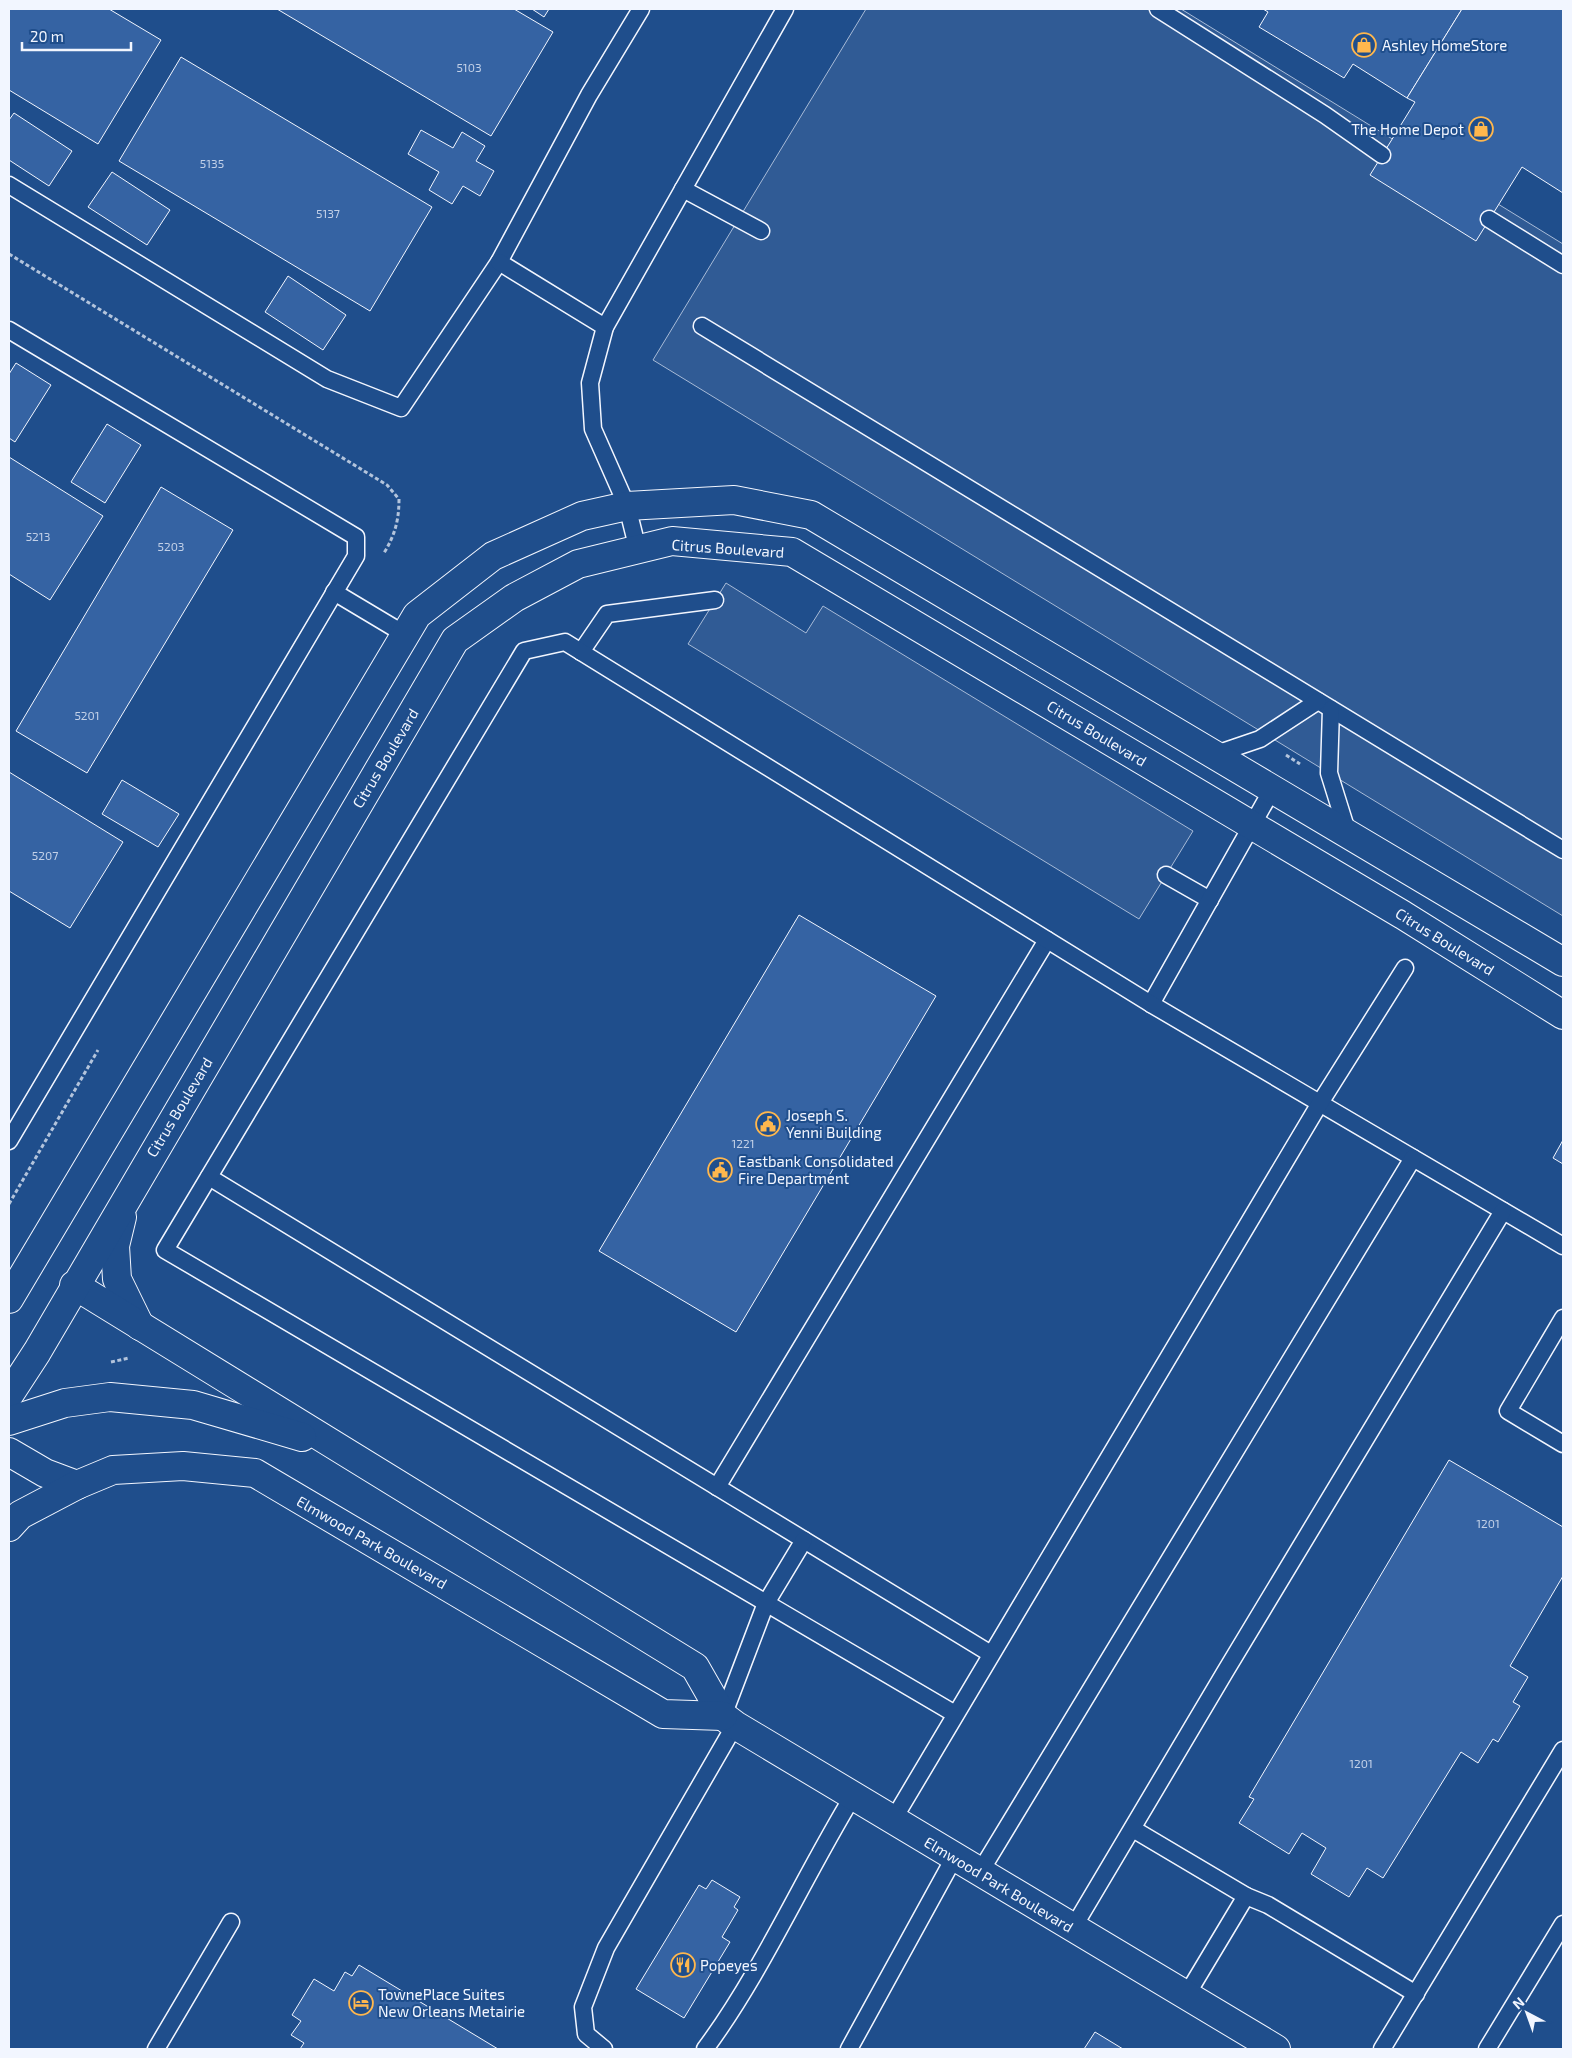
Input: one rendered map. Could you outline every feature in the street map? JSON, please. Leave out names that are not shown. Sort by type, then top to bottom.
[{"type":"street","points":[[9,1299],[417,616],[493,556],[582,516],[626,506],[734,500],[811,515],[1563,962]]},
{"type":"street","name":"Citrus Boulevard","points":[[9,1394],[37,1352],[74,1286],[455,640],[514,598],[578,564],[672,542],[792,552],[1403,915],[1563,1015]]},
{"type":"street","points":[[126,1198],[116,1246],[117,1279],[140,1326]]},
{"type":"street","name":"Elmwood Park Boulevard","points":[[74,1286],[695,1668],[729,1720],[954,1858],[1276,2049]]},
{"type":"street","name":"Elmwood Park Boulevard","points":[[9,1421],[65,1404],[110,1397],[193,1405],[332,1446]]},
{"type":"street","points":[[9,1452],[45,1474],[77,1485]]},
{"type":"street","name":"Elmwood Park Boulevard","points":[[9,1526],[20,1514],[77,1485],[113,1470],[183,1466],[255,1473],[663,1714],[729,1720]]},
{"type":"lane","points":[[9,186],[327,379],[401,408],[499,262],[590,95],[642,9]]},
{"type":"lane","points":[[638,550],[626,506],[593,429],[590,382],[605,327],[785,9]]},
{"type":"lane","points":[[1158,9],[1326,115],[1382,155]]},
{"type":"lane","points":[[683,189],[761,231]]},
{"type":"lane","points":[[1489,219],[1563,265]]},
{"type":"lane","points":[[499,262],[605,327]]},
{"type":"lane","points":[[702,326],[1563,850]]},
{"type":"lane","points":[[9,330],[356,537],[356,556],[9,1141]]},
{"type":"lane","points":[[334,592],[406,635]]},
{"type":"lane","points":[[581,652],[607,614],[715,600]]},
{"type":"lane","points":[[955,1714],[165,1250],[524,651],[565,642],[1151,1004],[1563,1246]]},
{"type":"lane","points":[[1216,754],[1260,739],[1324,705]]},
{"type":"lane","points":[[1324,705],[1329,773],[1348,834]]},
{"type":"lane","points":[[1151,1004],[1273,788]]},
{"type":"lane","points":[[1166,875],[1210,900]]},
{"type":"lane","points":[[717,1487],[1047,940]]},
{"type":"lane","points":[[893,1820],[1320,1103],[1405,968]]},
{"type":"lane","points":[[980,1872],[1412,1158]]},
{"type":"lane","points":[[209,1177],[991,1654]]},
{"type":"lane","points":[[1073,1928],[1503,1211]]},
{"type":"lane","points":[[1563,1318],[1508,1411],[1563,1444]]},
{"type":"lane","points":[[604,2049],[586,2034],[583,2006],[606,1948],[729,1720],[766,1603],[804,1540]]},
{"type":"lane","points":[[1382,2049],[1563,1750]]},
{"type":"lane","points":[[705,2049],[731,2014],[820,1851],[853,1796]]},
{"type":"lane","points":[[1133,1829],[1246,1896],[1268,1905],[1416,1994]]},
{"type":"lane","points":[[850,2049],[954,1858]]},
{"type":"lane","points":[[1186,1996],[1246,1896]]},
{"type":"lane","points":[[156,2049],[232,1922]]},
{"type":"lane","points":[[1487,2049],[1562,1931]]},
{"type":"path","points":[[9,254],[387,485]]},
{"type":"shaded area","points":[[866,9],[1181,9],[1563,244],[1563,916],[653,360]]},
{"type":"shaded area","points":[[726,583],[806,633],[823,606],[1193,831],[1139,919],[688,644]]},
{"type":"building","points":[[9,9],[109,9],[161,40],[98,144],[9,90]]},
{"type":"building","points":[[277,9],[514,9],[553,32],[491,136]]},
{"type":"building","points":[[532,9],[549,9],[544,17]]},
{"type":"building","name":"Ashley HomeStore","points":[[1263,9],[1462,9],[1407,98],[1353,64],[1344,78],[1259,27],[1268,12]]},
{"type":"building","name":"The Home Depot","points":[[1462,9],[1563,9],[1563,193],[1522,167],[1476,241],[1370,175],[1415,102],[1407,98]]},
{"type":"building","points":[[181,57],[432,207],[370,311],[119,161]]},
{"type":"building","points":[[14,113],[72,151],[49,186],[9,160],[9,120]]},
{"type":"building","points":[[421,130],[453,148],[462,132],[485,146],[476,161],[494,171],[480,196],[463,186],[452,204],[429,190],[439,172],[408,154]]},
{"type":"building","points":[[112,172],[170,210],[147,245],[88,207]]},
{"type":"building","points":[[288,276],[346,315],[323,350],[265,312]]},
{"type":"building","points":[[16,363],[51,385],[15,442],[9,438],[9,374]]},
{"type":"building","points":[[107,424],[141,445],[105,503],[71,482]]},
{"type":"building","points":[[9,457],[103,516],[50,600],[9,574]]},
{"type":"building","points":[[161,487],[233,530],[87,773],[16,731]]},
{"type":"building","points":[[9,772],[123,842],[70,928],[9,891]]},
{"type":"building","points":[[122,780],[179,814],[158,847],[102,814]]},
{"type":"building","name":"Joseph S. Yenni Building","points":[[799,915],[936,996],[736,1332],[599,1251]]},
{"type":"building","points":[[1563,1140],[1563,1164],[1553,1158]]},
{"type":"building","points":[[1449,1460],[1563,1527],[1563,1576],[1510,1666],[1528,1677],[1513,1702],[1520,1706],[1498,1742],[1493,1739],[1478,1763],[1461,1752],[1383,1878],[1367,1868],[1349,1897],[1311,1874],[1326,1848],[1302,1833],[1289,1854],[1239,1823],[1254,1799],[1249,1797]]},
{"type":"building","name":"Popeyes","points":[[712,1880],[740,1897],[734,1907],[738,1910],[722,1937],[730,1942],[684,2018],[636,1989],[699,1885],[706,1889]]},
{"type":"building","name":"TownePlace Suites New Orleans Metairie","points":[[359,1965],[498,2049],[300,2049],[304,2043],[291,2035],[301,2021],[292,2015],[314,1979],[334,1991],[345,1972],[352,1976]]},
{"type":"building","points":[[1095,2032],[1123,2049],[1084,2049]]},
{"type":"place","name":"Ashley HomeStore","points":[[1364,45]]},
{"type":"place","name":"The Home Depot","points":[[1481,129]]},
{"type":"place","name":"Joseph S. Yenni Building","points":[[768,1124]]},
{"type":"place","name":"Eastbank Consolidated Fire Department","points":[[720,1170]]},
{"type":"place","name":"Popeyes","points":[[683,1965]]},
{"type":"place","name":"TownePlace Suites New Orleans Metairie","points":[[361,2003]]}]
